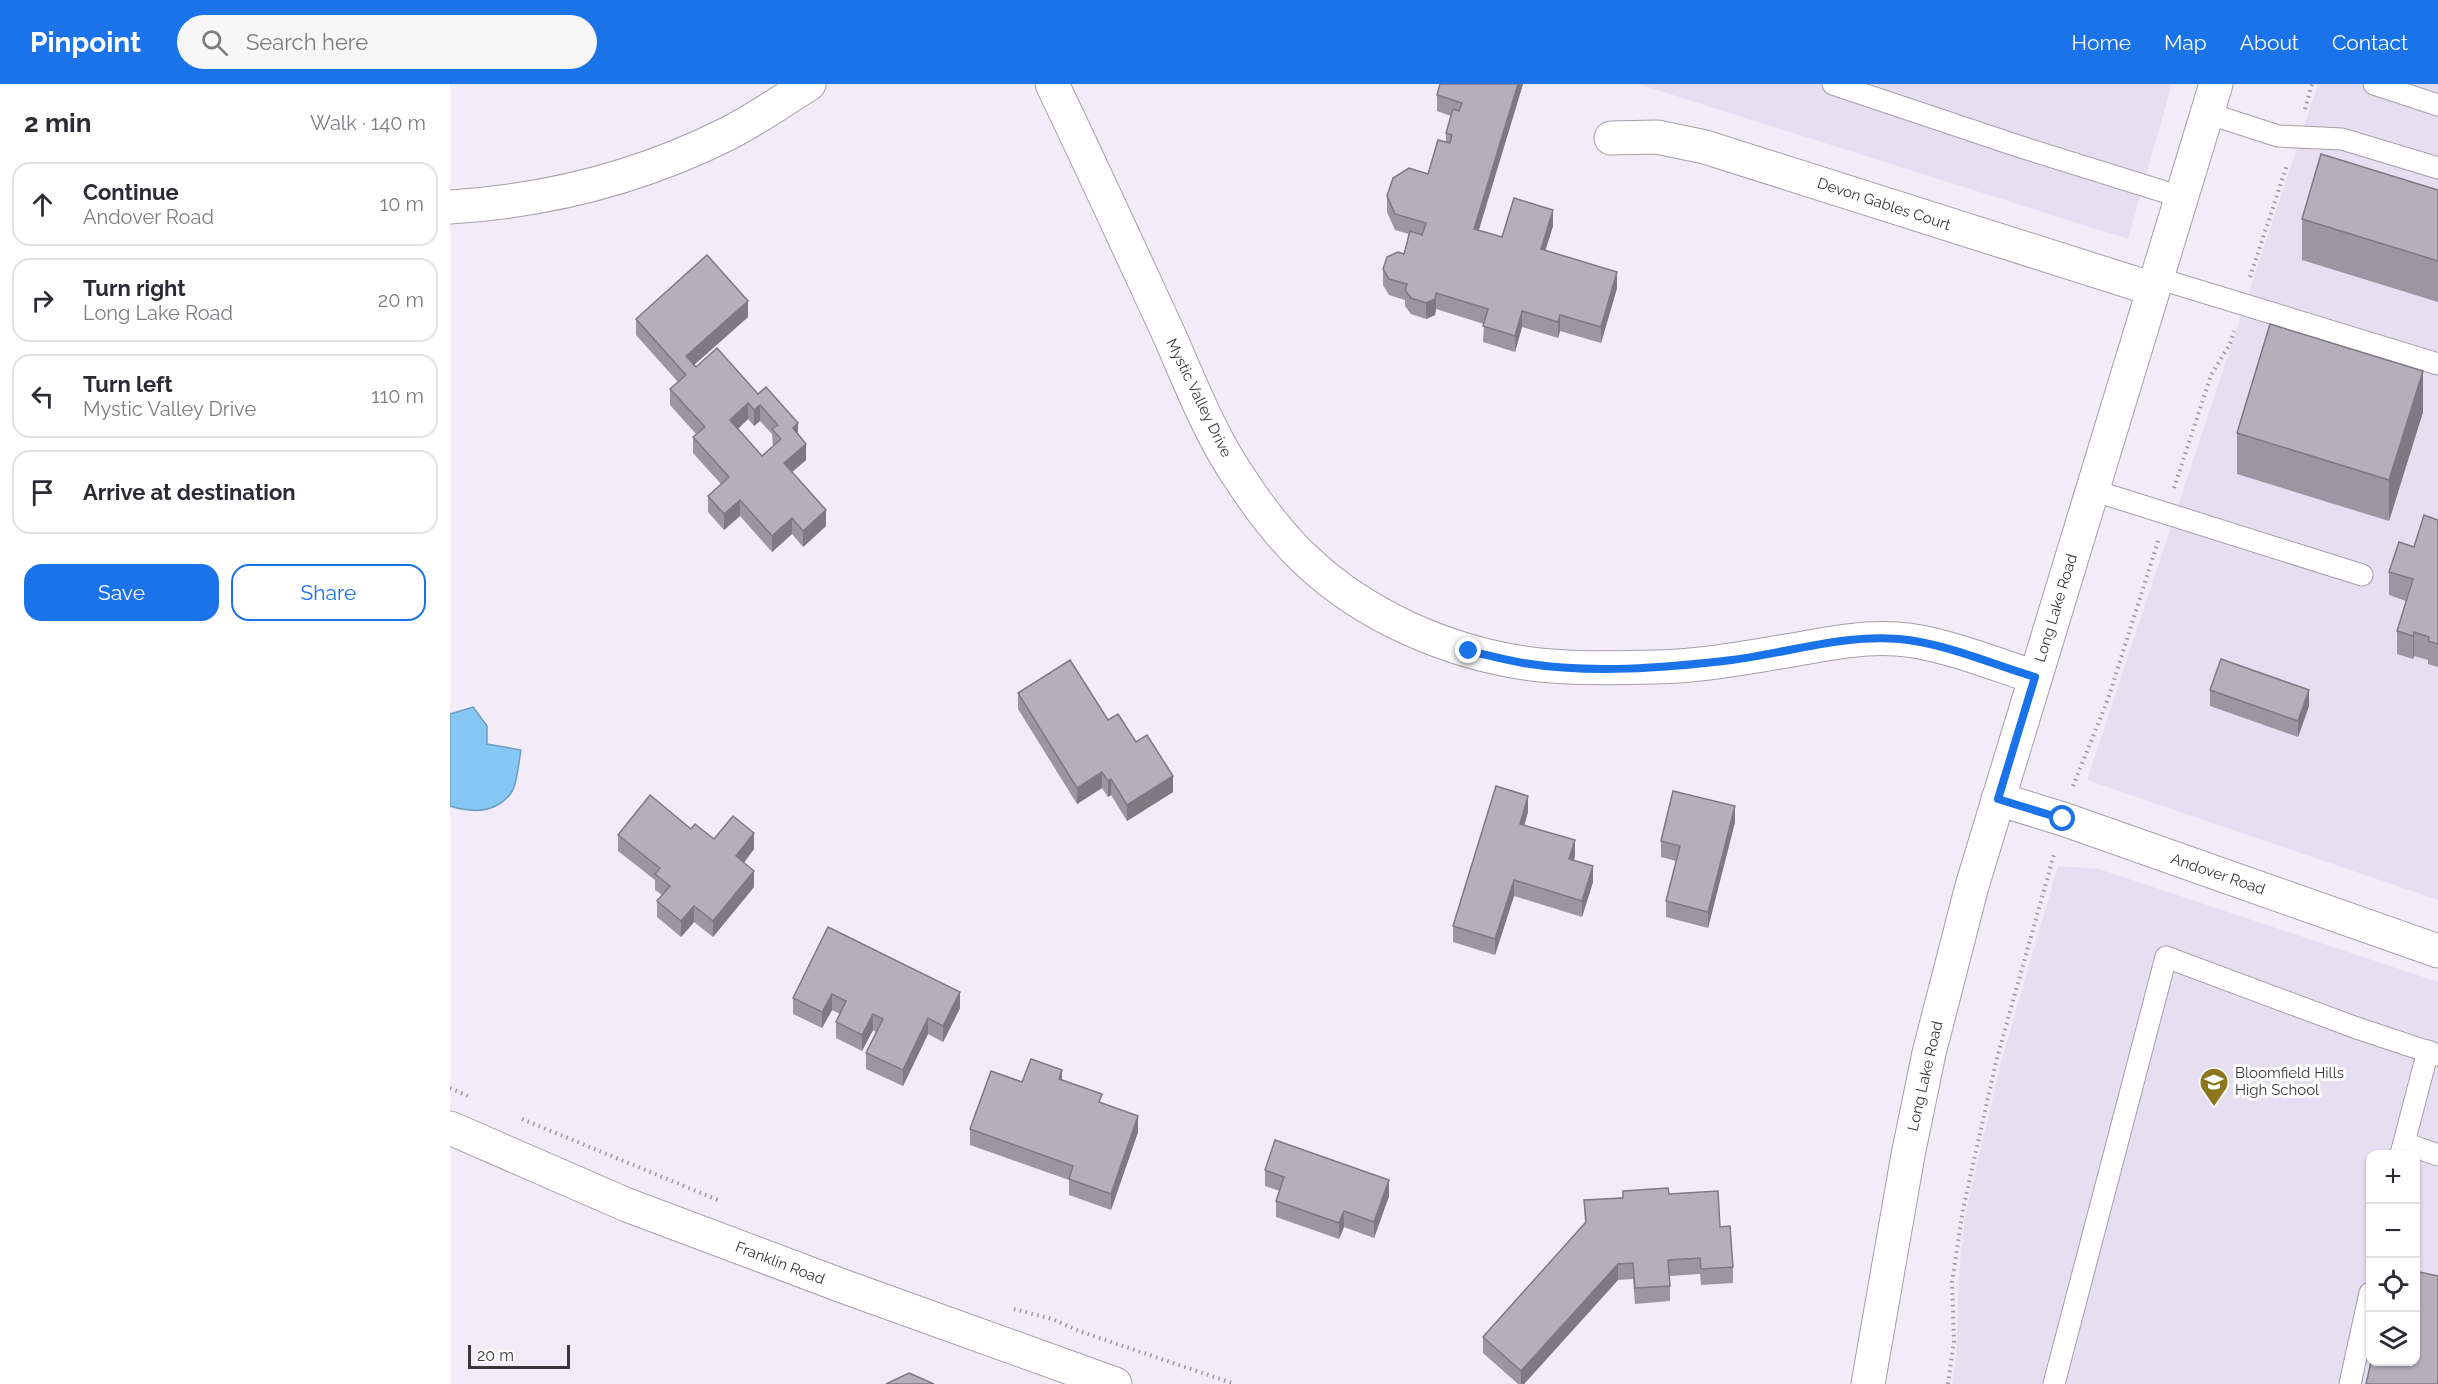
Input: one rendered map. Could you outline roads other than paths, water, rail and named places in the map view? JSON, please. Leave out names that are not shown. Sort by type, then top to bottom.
[{"type":"street","name":"Mystic Valley Drive","points":[[1052,84],[1212,429],[1240,479],[1275,526],[1308,562],[1376,611],[1418,633],[1469,651],[1524,663],[1584,668],[1659,667],[1733,660],[1853,640],[1899,639],[1936,646],[2035,677]]},
{"type":"street","points":[[450,207],[528,200],[631,175],[677,158],[729,133],[794,89]]},
{"type":"street","name":"Long Lake Road","points":[[1868,1384],[1908,1155],[1929,1053],[1966,908],[2212,98]]},
{"type":"street","name":"Devon Gables Court","points":[[1611,138],[1657,137],[1705,147],[2155,283]]},
{"type":"street","name":"Andover Road","points":[[1998,799],[2063,819],[2437,948]]},
{"type":"street","name":"Franklin Road","points":[[450,1128],[627,1205],[848,1288],[1115,1384]]},
{"type":"lane","points":[[1833,84],[2021,147],[2181,197]]},
{"type":"lane","points":[[2374,84],[2438,105]]},
{"type":"lane","points":[[2212,98],[2278,136],[2342,139],[2438,168]]},
{"type":"lane","points":[[2155,283],[2242,305],[2438,364]]},
{"type":"lane","points":[[2092,490],[2362,575]]},
{"type":"lane","points":[[2054,1384],[2166,957],[2343,1024],[2433,1053],[2403,1149],[2438,1155]]},
{"type":"lane","points":[[2350,1384],[2366,1311]]},
{"type":"water","points":[[473,707],[487,726],[487,744],[521,750],[513,790],[505,800],[483,810],[467,810],[450,806],[450,714]]},
{"type":"place","name":"Bloomfield Hills High School","points":[[2214,1108]]}]
